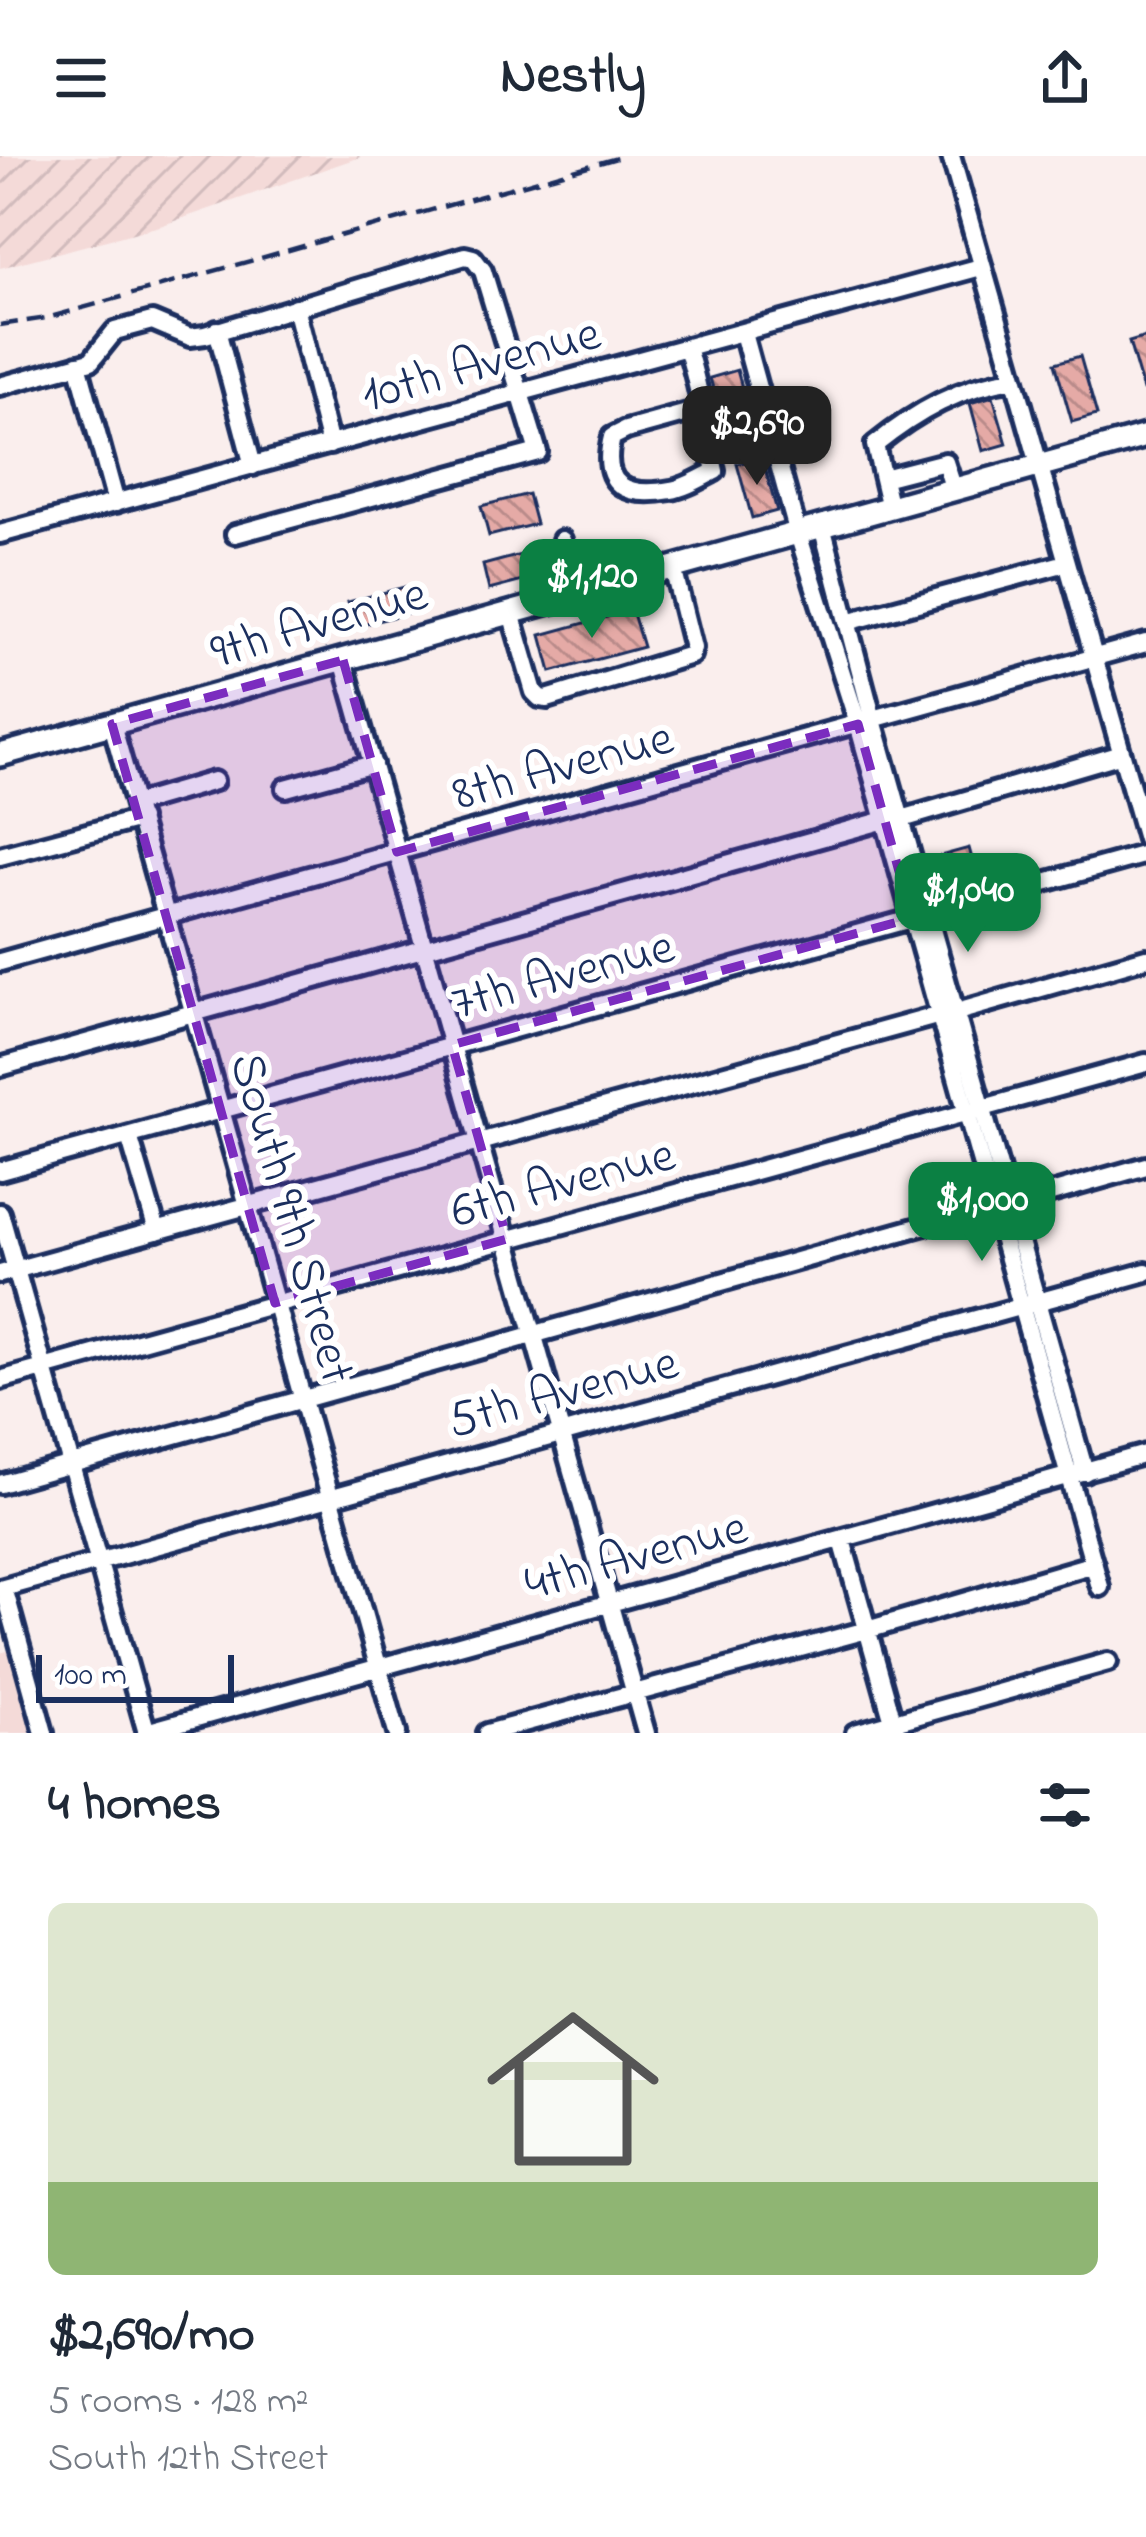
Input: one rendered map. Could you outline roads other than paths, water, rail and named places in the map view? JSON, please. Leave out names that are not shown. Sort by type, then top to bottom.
[{"type":"main road","name":"9th Avenue","points":[[0,755],[1146,438]]},
{"type":"street","points":[[951,156],[1146,839]]},
{"type":"street","points":[[0,386],[91,361],[115,331],[152,321],[190,337],[464,256],[473,258],[482,271],[538,452],[235,534]]},
{"type":"street","name":"10th Avenue","points":[[0,534],[981,267]]},
{"type":"street","points":[[295,307],[330,445]]},
{"type":"street","points":[[217,330],[253,466]]},
{"type":"street","points":[[743,333],[798,534],[866,722],[894,820],[1077,1474],[1100,1588]]},
{"type":"street","points":[[687,348],[702,409],[715,471],[674,490],[628,491],[615,482],[606,460],[612,437],[702,409]]},
{"type":"street","points":[[78,364],[116,502]]},
{"type":"street","points":[[890,508],[875,445],[919,411],[960,393],[1014,379]]},
{"type":"street","points":[[883,478],[945,462],[954,490]]},
{"type":"street","points":[[822,526],[866,722]]},
{"type":"street","points":[[562,540],[578,595]]},
{"type":"street","points":[[847,622],[1066,563]]},
{"type":"street","points":[[512,613],[534,692],[547,699],[692,655],[673,568]]},
{"type":"street","name":"8th Avenue","points":[[0,962],[1146,643]]},
{"type":"street","points":[[343,660],[646,1733]]},
{"type":"street","name":"South 9th Street","points":[[112,724],[397,1733]]},
{"type":"street","points":[[0,1067],[1122,754]]},
{"type":"street","points":[[286,788],[373,764]]},
{"type":"street","points":[[0,856],[214,781]]},
{"type":"street","name":"7th Avenue","points":[[0,1171],[1146,854]]},
{"type":"street","points":[[8,1272],[1146,958]]},
{"type":"street","name":"6th Avenue","points":[[0,1380],[1146,1063]]},
{"type":"street","points":[[129,1136],[157,1231]]},
{"type":"street","points":[[0,1484],[1146,1166]]},
{"type":"street","points":[[0,1213],[8,1272],[44,1368],[147,1732]]},
{"type":"street","name":"5th Avenue","points":[[2,1588],[1146,1272]]},
{"type":"street","name":"4th Avenue","points":[[147,1732],[1146,1454]]},
{"type":"street","points":[[842,1540],[894,1728]]},
{"type":"street","points":[[488,1733],[1094,1564]]},
{"type":"street","points":[[2,1588],[44,1733]]},
{"type":"street","points":[[855,1733],[894,1728],[1108,1662]]},
{"type":"railway","points":[[0,325],[47,318],[624,156]]}]
